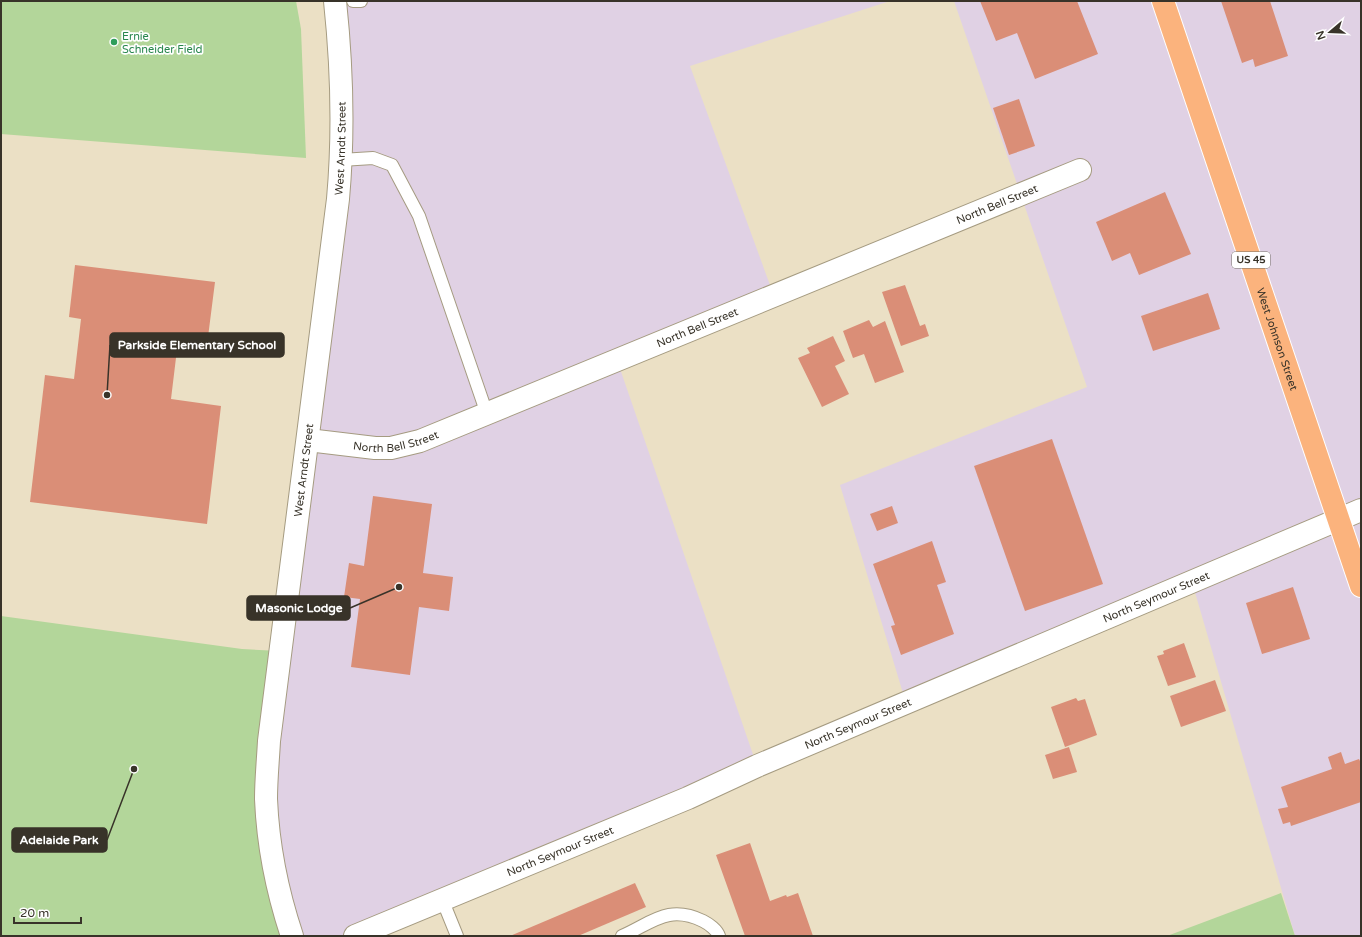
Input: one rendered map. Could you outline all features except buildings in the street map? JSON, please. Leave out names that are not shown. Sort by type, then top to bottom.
[{"type":"main road","name":"West Johnson Street","points":[[1163,1],[1361,586]]},
{"type":"street","name":"West Arndt Street","points":[[292,936],[284,913],[275,876],[269,839],[266,797],[269,741],[335,229],[341,160],[343,122],[335,1]]},
{"type":"street","name":"North Bell Street","points":[[308,440],[375,448],[391,448],[420,441],[1080,170]]},
{"type":"street","name":"North Seymour Street","points":[[355,936],[688,798],[764,763],[1361,510]]},
{"type":"lane","points":[[353,1],[360,1]]},
{"type":"lane","points":[[341,160],[373,158],[392,165],[419,216],[488,414]]},
{"type":"lane","points":[[442,899],[457,936]]},
{"type":"lane","points":[[622,936],[638,929],[650,920],[657,917],[679,914],[694,917],[707,923],[718,933],[719,936]]},
{"type":"shaded area","points":[[335,1],[890,1],[690,66],[774,296],[617,360],[757,766],[355,936],[292,936],[269,839],[328,283]]},
{"type":"shaded area","points":[[954,1],[1361,1],[1361,936],[1295,936],[1192,582],[906,703],[840,485],[1087,387]]},
{"type":"green space","points":[[1,1],[296,1],[301,29],[306,158],[1,134]]},
{"type":"green space","points":[[1,616],[242,649],[280,651],[269,741],[292,936],[1,936]]},
{"type":"green space","points":[[1281,893],[1295,936],[1167,936]]},
{"type":"place","name":"Ernie Schneider Field","points":[[114,42]]},
{"type":"place","name":"Parkside Elementary School","points":[[107,395]]},
{"type":"place","name":"Masonic Lodge","points":[[399,587]]},
{"type":"place","name":"Adelaide Park","points":[[134,769]]}]
